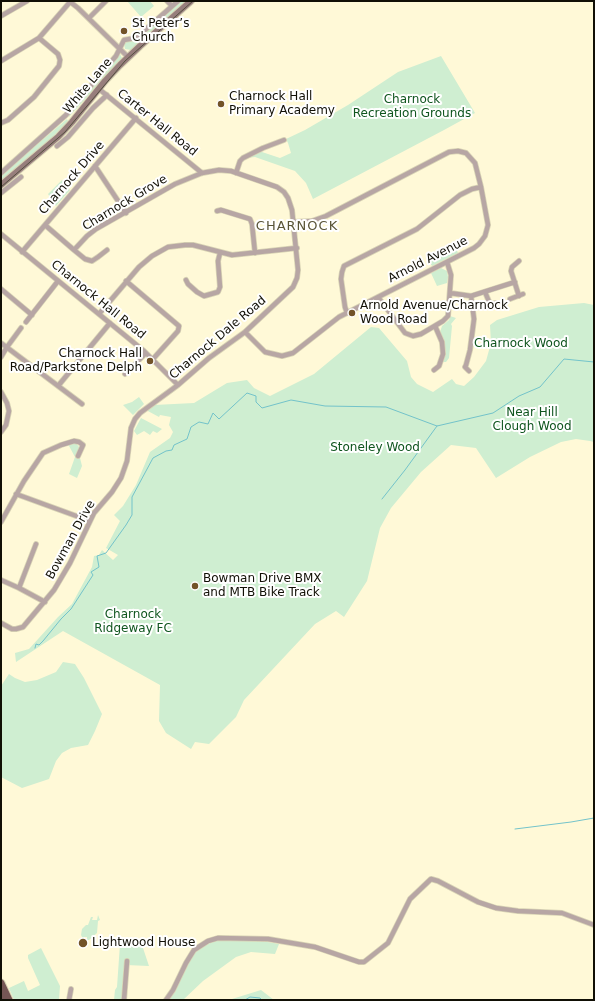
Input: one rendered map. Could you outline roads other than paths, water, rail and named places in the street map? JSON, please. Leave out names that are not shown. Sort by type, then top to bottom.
[{"type":"highway","points":[[1,983],[9,1000]]},
{"type":"highway","points":[[1,996],[3,1000]]},
{"type":"main road","name":"White Lane","points":[[1,185],[58,137],[99,88],[128,57],[191,1]]},
{"type":"street","points":[[1,16],[27,1]]},
{"type":"street","points":[[1,61],[38,38],[69,1],[89,18],[128,57]]},
{"type":"street","points":[[89,18],[106,1]]},
{"type":"street","points":[[167,1],[172,6]]},
{"type":"street","name":"White Lane","points":[[1,173],[66,115],[116,56],[124,40],[138,36],[178,1]]},
{"type":"street","points":[[1,123],[8,120],[34,97],[59,66],[60,60],[58,54],[38,38]]},
{"type":"street","name":"Carter Hall Road","points":[[99,88],[202,173]]},
{"type":"street","name":"White Lane","points":[[57,146],[68,137],[93,108],[107,95]]},
{"type":"street","name":"Charnock Drive","points":[[22,252],[136,118]]},
{"type":"street","points":[[236,173],[240,161],[243,158],[284,140]]},
{"type":"street","name":"Arnold Avenue","points":[[245,332],[265,352],[282,356],[293,353],[333,321],[474,248],[485,236],[488,225],[481,187],[473,159],[466,153],[453,151],[326,216],[312,221],[294,222]]},
{"type":"street","points":[[95,166],[126,213]]},
{"type":"street","name":"Charnock Dale Road","points":[[140,412],[245,332],[293,287],[297,278],[297,248],[291,203],[281,189],[236,173],[219,170],[202,173]]},
{"type":"street","name":"Charnock Grove","points":[[74,250],[96,229],[169,187],[202,173]]},
{"type":"street","points":[[1,193],[21,177]]},
{"type":"street","points":[[347,313],[341,279],[344,266],[417,229],[460,195],[472,189],[481,187]]},
{"type":"street","points":[[217,211],[221,210],[250,219],[256,253]]},
{"type":"street","points":[[45,225],[85,259],[92,260],[107,250]]},
{"type":"street","name":"Charnock Hall Road","points":[[1,234],[146,353],[178,384]]},
{"type":"street","points":[[99,314],[126,281],[152,256],[168,247],[194,245],[232,255],[297,248]]},
{"type":"street","points":[[186,280],[188,284],[197,292],[204,296],[218,292],[220,287],[218,261],[220,253]]},
{"type":"street","points":[[510,298],[521,295],[511,269],[519,261]]},
{"type":"street","points":[[378,297],[408,335],[418,335],[435,326],[448,316],[451,275],[447,262]]},
{"type":"street","points":[[26,322],[58,280]]},
{"type":"street","points":[[126,281],[179,326],[178,331],[153,359]]},
{"type":"street","points":[[450,293],[471,296],[515,282]]},
{"type":"street","points":[[1,290],[32,315]]},
{"type":"street","points":[[485,292],[490,304],[496,303]]},
{"type":"street","points":[[469,371],[466,368],[466,365],[470,350],[474,319],[471,296]]},
{"type":"street","points":[[58,386],[110,323]]},
{"type":"street","points":[[434,370],[439,366],[443,354],[442,342],[435,326]]},
{"type":"street","points":[[1,357],[21,328]]},
{"type":"street","points":[[1,343],[82,404]]},
{"type":"street","points":[[125,374],[146,353]]},
{"type":"street","points":[[1,392],[8,403],[9,411],[6,425],[1,432]]},
{"type":"street","name":"Bowman Drive","points":[[1,623],[12,629],[20,629],[23,627],[45,602],[61,579],[98,507],[112,492],[121,478],[127,461],[131,428],[140,412]]},
{"type":"street","points":[[1,522],[16,494],[40,458],[46,452],[68,442],[79,442],[83,445],[78,456]]},
{"type":"street","points":[[16,494],[90,521]]},
{"type":"street","points":[[19,588],[36,544]]},
{"type":"street","points":[[1,580],[45,602]]},
{"type":"street","points":[[166,1000],[173,990],[194,950],[208,941],[218,938],[268,939],[315,947],[359,962],[364,962],[388,943],[410,899],[430,880],[434,879],[478,902],[496,908],[518,911],[562,913],[594,925]]},
{"type":"street","points":[[124,1000],[127,961]]},
{"type":"street","points":[[69,1000],[71,989]]},
{"type":"waterway","points":[[35,648],[36,644],[39,645],[71,609],[93,575],[91,572],[99,567],[97,556],[106,553],[126,525],[132,515],[132,497],[153,458],[166,451],[172,450],[174,445],[187,439],[191,427],[199,422],[208,424],[213,413],[219,419],[247,393],[256,396],[256,402],[262,408],[291,400],[325,406],[386,407],[437,426],[493,413],[519,396],[540,387],[564,359],[594,362]]},
{"type":"waterway","points":[[382,499],[437,426]]},
{"type":"waterway","points":[[515,829],[594,818]]},
{"type":"waterway","points":[[245,1000],[250,997],[260,998],[262,1000]]},
{"type":"tram line","points":[[1,187],[65,132],[125,61],[193,1]]},
{"type":"place","name":"St Peter’s Church","points":[[124,31]]},
{"type":"place","name":"Charnock Hall Primary Academy","points":[[221,104]]},
{"type":"place","name":"Arnold Avenue/Charnock Wood Road","points":[[352,313]]},
{"type":"place","name":"Charnock Hall Road/Parkstone Delph","points":[[150,361]]},
{"type":"place","name":"Bowman Drive BMX and MTB Bike Track","points":[[195,586]]},
{"type":"place","name":"Lightwood House","points":[[83,943]]},
{"type":"district","name":"CHARNOCK","points":[[297,227]]},
{"type":"park label","name":"Charnock Recreation Grounds","points":[[412,107]]},
{"type":"park label","name":"Charnock Wood","points":[[521,344]]},
{"type":"park label","name":"Near Hill Clough Wood","points":[[532,420]]},
{"type":"park label","name":"Stoneley Wood","points":[[375,448]]},
{"type":"park label","name":"Charnock Ridgeway FC","points":[[133,622]]}]
